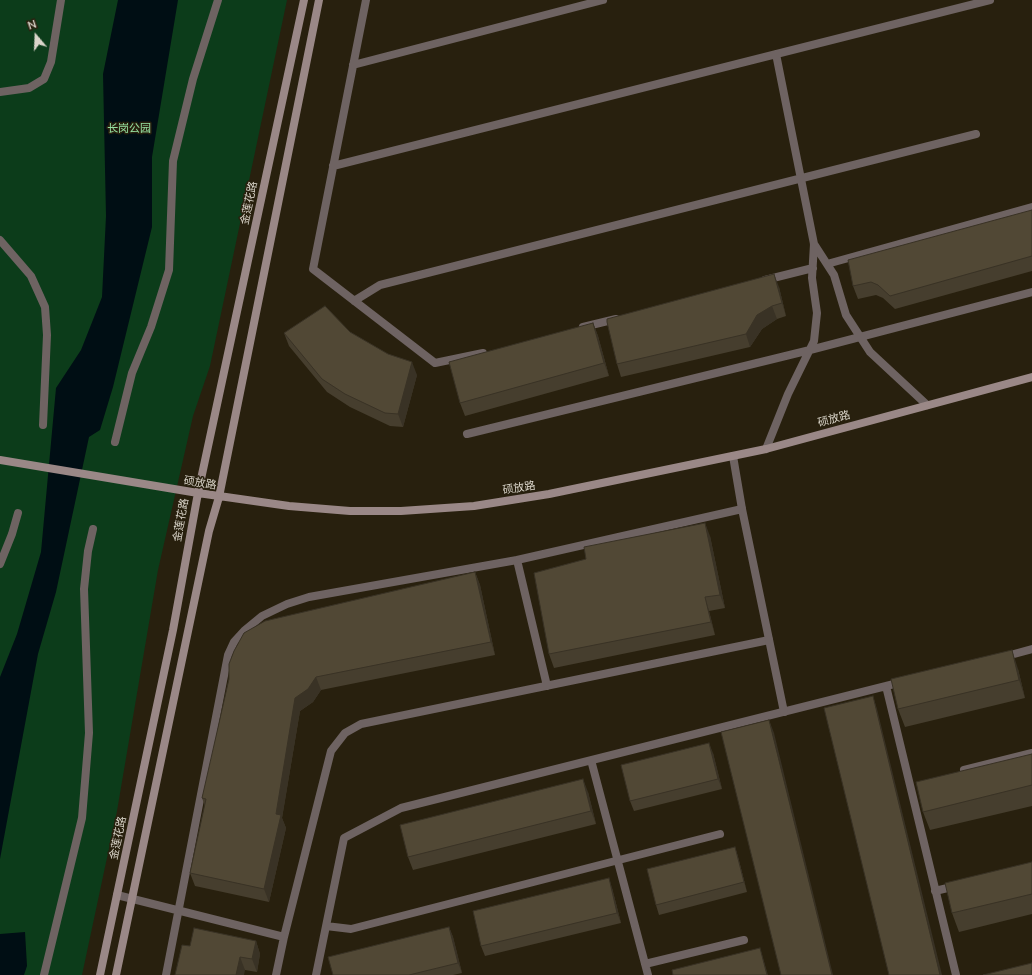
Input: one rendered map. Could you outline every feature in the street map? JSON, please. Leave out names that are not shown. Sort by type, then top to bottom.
[{"type":"street","points":[[0,92],[29,88],[44,79],[51,62],[61,0]]},
{"type":"street","points":[[115,442],[132,373],[152,327],[169,270],[173,161],[193,79],[218,0]]},
{"type":"street","name":"金莲花路","points":[[100,975],[173,630],[198,493],[304,0]]},
{"type":"street","points":[[116,975],[133,900],[209,531],[219,497],[319,0]]},
{"type":"street","points":[[366,0],[313,269],[436,363],[453,361],[491,351]]},
{"type":"street","points":[[353,65],[603,0]]},
{"type":"street","points":[[333,166],[990,0]]},
{"type":"street","points":[[766,449],[788,394],[814,341],[817,313],[812,278],[814,244],[776,54]]},
{"type":"street","points":[[354,301],[380,285],[976,134]]},
{"type":"street","points":[[827,264],[1032,208]]},
{"type":"street","points":[[0,240],[31,276],[45,307],[47,335],[43,425]]},
{"type":"street","points":[[814,244],[834,275],[846,315],[859,337],[870,352],[927,405]]},
{"type":"street","points":[[759,282],[812,268]]},
{"type":"street","points":[[468,434],[810,350],[1032,292]]},
{"type":"street","points":[[576,329],[621,317]]},
{"type":"street","name":"硕放路","points":[[0,460],[219,497],[289,506],[350,511],[402,511],[467,506],[549,494],[766,449],[1032,378]]},
{"type":"street","points":[[733,456],[742,509],[784,712]]},
{"type":"street","points":[[166,975],[228,654],[234,642],[245,630],[262,616],[287,604],[309,597],[517,560],[742,509]]},
{"type":"street","points":[[0,564],[12,534],[18,513]]},
{"type":"street","points":[[44,975],[82,818],[89,733],[84,588],[88,551],[93,529]]},
{"type":"street","points":[[517,560],[547,686]]},
{"type":"street","points":[[276,975],[284,937],[331,752],[345,733],[361,724],[769,640]]},
{"type":"street","points":[[994,659],[1032,649]]},
{"type":"street","points":[[316,975],[344,838],[401,808],[909,680]]},
{"type":"street","points":[[886,686],[913,783],[935,891],[956,975]]},
{"type":"street","points":[[955,772],[1032,753]]},
{"type":"street","points":[[591,760],[648,975]]},
{"type":"street","points":[[326,926],[351,929],[720,834]]},
{"type":"street","points":[[935,891],[965,883]]},
{"type":"street","points":[[117,895],[179,912],[284,937]]},
{"type":"street","points":[[645,964],[744,940]]},
{"type":"green space","name":"长岗公园","points":[[0,0],[287,0],[210,366],[193,416],[158,570],[117,811],[82,975],[0,975]]},
{"type":"shaded area","points":[[118,0],[178,0],[152,157],[152,227],[113,387],[100,430],[89,437],[56,592],[38,654],[0,859],[0,677],[17,634],[41,552],[56,388],[81,350],[102,297],[106,216],[103,74]]},
{"type":"shaded area","points":[[25,932],[27,966],[24,975],[0,975],[0,934]]},
{"type":"building","points":[[1032,210],[1032,256],[890,296],[878,285],[871,282],[853,286],[848,260]]},
{"type":"building","points":[[774,274],[782,303],[772,306],[757,315],[746,334],[617,364],[607,319]]},
{"type":"building","points":[[325,306],[350,332],[388,354],[412,362],[398,414],[385,413],[345,394],[322,379],[284,333]]},
{"type":"building","points":[[593,323],[604,363],[460,403],[449,362]]},
{"type":"building","points":[[705,523],[720,595],[705,597],[711,622],[549,654],[534,573],[586,559],[584,547]]},
{"type":"building","points":[[475,572],[491,642],[316,677],[308,689],[295,698],[276,814],[281,815],[264,889],[190,873],[206,799],[202,798],[229,679],[229,664],[244,633],[265,621]]},
{"type":"building","points":[[1012,650],[1019,680],[898,709],[891,679]]},
{"type":"building","points":[[873,696],[940,975],[889,975],[824,708]]},
{"type":"building","points":[[769,720],[832,975],[781,975],[721,732]]},
{"type":"building","points":[[709,743],[718,779],[630,801],[621,765]]},
{"type":"building","points":[[1032,754],[1032,785],[923,812],[916,782]]},
{"type":"building","points":[[583,779],[591,811],[408,857],[400,825]]},
{"type":"building","points":[[735,847],[744,882],[656,905],[647,869]]},
{"type":"building","points":[[1032,862],[1032,894],[952,913],[945,883]]},
{"type":"building","points":[[609,878],[617,913],[481,946],[473,911]]},
{"type":"building","points":[[449,927],[458,963],[409,975],[333,975],[328,957]]},
{"type":"building","points":[[194,928],[256,941],[252,959],[240,957],[236,975],[175,975],[182,945],[190,946]]},
{"type":"building","points":[[760,948],[767,975],[673,975],[672,970]]},
{"type":"building","points":[[1032,963],[1032,975],[983,975]]}]
